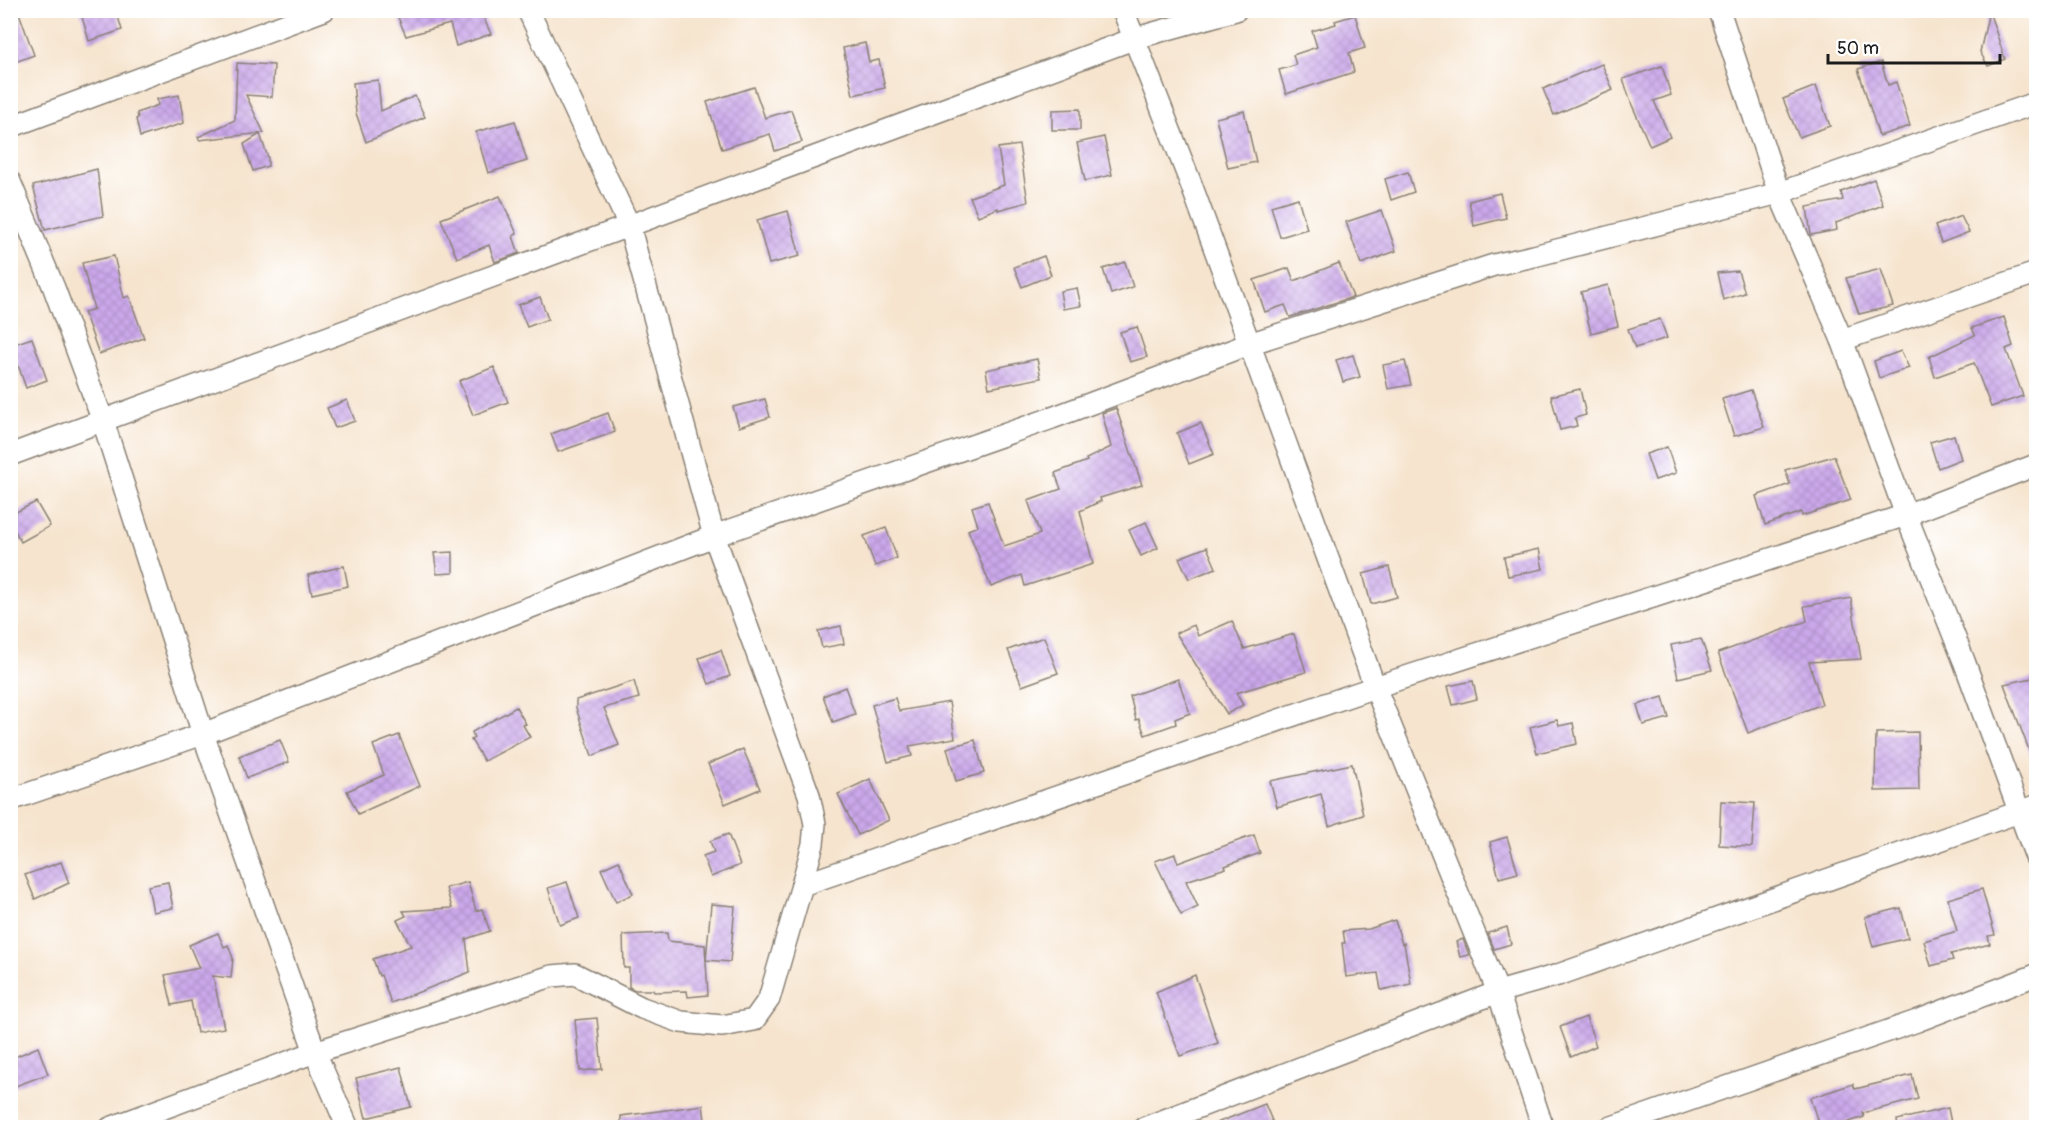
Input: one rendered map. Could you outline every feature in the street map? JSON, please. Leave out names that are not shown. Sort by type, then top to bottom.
[{"type":"street","points":[[10,128],[324,10]]},
{"type":"street","points":[[110,1128],[315,1052],[552,976],[575,974],[642,1008],[681,1022],[722,1026],[754,1020],[768,999],[813,844],[815,824],[809,795],[714,536],[629,225],[528,10]]},
{"type":"street","points":[[1123,10],[1136,38],[1376,687],[1498,993],[1543,1128]]},
{"type":"street","points":[[10,455],[1136,38],[1236,10]]},
{"type":"street","points":[[1719,10],[1779,193],[1842,340],[1906,515],[2029,809],[2037,856]]},
{"type":"street","points":[[10,800],[203,734],[714,536],[1052,418],[1249,344],[1494,265],[1779,193],[2037,103]]},
{"type":"street","points":[[10,182],[54,288],[103,421],[203,734],[315,1052],[348,1128]]},
{"type":"street","points":[[1842,340],[2037,273]]},
{"type":"street","points":[[802,885],[1376,687],[1906,515],[2037,465]]},
{"type":"street","points":[[1144,1128],[1498,993],[1558,975],[2029,809]]},
{"type":"street","points":[[1610,1128],[1917,1021],[2037,975]]},
{"type":"building","points":[[10,10],[18,10],[34,55],[10,64]]},
{"type":"building","points":[[80,10],[116,10],[122,30],[89,41]]},
{"type":"building","points":[[395,10],[480,10],[491,34],[456,46],[450,24],[406,36]]},
{"type":"building","points":[[1989,11],[2005,59],[1988,66],[1980,52]]},
{"type":"building","points":[[1355,15],[1365,48],[1349,53],[1354,72],[1286,94],[1279,70],[1296,65],[1293,55],[1317,47],[1312,31],[1336,24],[1335,21]]},
{"type":"building","points":[[865,43],[869,62],[879,60],[885,88],[853,95],[843,48]]},
{"type":"building","points":[[1881,62],[1888,85],[1896,82],[1910,126],[1879,136],[1858,69]]},
{"type":"building","points":[[237,63],[274,65],[272,97],[246,95],[264,133],[199,140],[198,137],[235,120]]},
{"type":"building","points":[[1602,64],[1613,90],[1554,115],[1543,89]]},
{"type":"building","points":[[1662,66],[1671,95],[1654,101],[1670,137],[1650,146],[1623,79]]},
{"type":"building","points":[[378,80],[381,111],[415,96],[425,117],[366,142],[356,113],[353,83]]},
{"type":"building","points":[[1816,86],[1830,126],[1799,137],[1783,99]]},
{"type":"building","points":[[754,87],[765,118],[791,110],[802,142],[775,151],[770,134],[722,149],[707,102]]},
{"type":"building","points":[[179,95],[184,123],[140,137],[137,113],[158,105],[157,99]]},
{"type":"building","points":[[1080,109],[1080,130],[1052,130],[1052,110]]},
{"type":"building","points":[[1244,111],[1256,162],[1228,168],[1216,118]]},
{"type":"building","points":[[515,121],[527,161],[488,173],[476,132]]},
{"type":"building","points":[[260,134],[268,158],[268,166],[253,171],[244,144]]},
{"type":"building","points":[[1104,137],[1112,175],[1085,181],[1077,143]]},
{"type":"building","points":[[1019,145],[1028,202],[998,210],[998,208],[978,216],[970,197],[1004,185],[998,148]]},
{"type":"building","points":[[97,169],[103,216],[45,230],[33,186]]},
{"type":"building","points":[[1408,172],[1414,192],[1391,200],[1385,179]]},
{"type":"building","points":[[1874,179],[1883,205],[1836,223],[1837,230],[1811,235],[1807,207],[1843,200],[1841,192]]},
{"type":"building","points":[[1500,193],[1506,218],[1474,226],[1469,201]]},
{"type":"building","points":[[500,196],[517,234],[513,236],[519,253],[495,262],[489,245],[457,258],[441,219]]},
{"type":"building","points":[[1298,198],[1307,229],[1280,237],[1271,206]]},
{"type":"building","points":[[1382,210],[1396,251],[1361,264],[1346,222]]},
{"type":"building","points":[[788,211],[800,256],[769,264],[757,220]]},
{"type":"building","points":[[1961,216],[1969,232],[1941,243],[1935,226]]},
{"type":"building","points":[[114,256],[124,298],[129,296],[144,338],[99,354],[84,312],[94,309],[82,263]]},
{"type":"building","points":[[1044,256],[1051,275],[1022,287],[1014,267]]},
{"type":"building","points":[[1125,262],[1133,287],[1111,294],[1103,269]]},
{"type":"building","points":[[1339,263],[1353,297],[1290,317],[1285,305],[1265,312],[1254,280],[1289,268],[1294,281]]},
{"type":"building","points":[[1881,269],[1893,306],[1859,314],[1846,278]]},
{"type":"building","points":[[1738,271],[1745,293],[1723,300],[1717,273]]},
{"type":"building","points":[[1608,285],[1618,326],[1591,333],[1581,292]]},
{"type":"building","points":[[1077,288],[1081,306],[1063,309],[1060,291]]},
{"type":"building","points":[[540,297],[548,319],[527,327],[518,305]]},
{"type":"building","points":[[2004,317],[2013,346],[2006,349],[2023,396],[1991,407],[1974,363],[1935,377],[1929,357],[1975,335],[1972,328]]},
{"type":"building","points":[[1660,319],[1667,338],[1635,348],[1628,329]]},
{"type":"building","points":[[1137,327],[1147,357],[1130,362],[1120,332]]},
{"type":"building","points":[[32,338],[47,380],[26,388],[11,345]]},
{"type":"building","points":[[1901,351],[1909,368],[1879,378],[1874,361]]},
{"type":"building","points":[[1353,355],[1360,377],[1343,382],[1336,360]]},
{"type":"building","points":[[1037,359],[1041,378],[989,388],[986,370]]},
{"type":"building","points":[[1405,361],[1411,385],[1388,389],[1383,365]]},
{"type":"building","points":[[494,367],[508,402],[473,415],[459,381]]},
{"type":"building","points":[[1580,389],[1586,415],[1575,418],[1577,426],[1560,430],[1551,396]]},
{"type":"building","points":[[1751,390],[1764,427],[1734,436],[1722,399]]},
{"type":"building","points":[[765,399],[770,417],[739,427],[733,407]]},
{"type":"building","points":[[347,400],[355,421],[335,428],[327,408]]},
{"type":"building","points":[[1116,408],[1142,485],[1100,498],[1101,501],[1080,511],[1093,564],[1025,586],[1022,575],[991,587],[968,530],[978,526],[972,507],[988,502],[1004,546],[1040,534],[1028,501],[1061,489],[1055,473],[1087,461],[1086,459],[1111,447],[1102,413]]},
{"type":"building","points":[[608,413],[615,432],[558,452],[551,434]]},
{"type":"building","points":[[1201,423],[1214,454],[1189,464],[1177,433]]},
{"type":"building","points":[[1954,435],[1961,459],[1938,468],[1930,442]]},
{"type":"building","points":[[1667,447],[1676,473],[1655,480],[1646,454]]},
{"type":"building","points":[[1834,456],[1851,500],[1802,516],[1801,512],[1765,525],[1756,496],[1790,484],[1785,470]]},
{"type":"building","points":[[36,502],[50,526],[21,542],[10,522],[10,515]]},
{"type":"building","points":[[1146,522],[1158,548],[1141,556],[1129,530]]},
{"type":"building","points":[[886,528],[897,558],[875,566],[864,536]]},
{"type":"building","points":[[1207,547],[1216,568],[1189,579],[1179,558]]},
{"type":"building","points":[[1539,549],[1543,569],[1508,576],[1504,557]]},
{"type":"building","points":[[453,552],[453,573],[437,574],[434,553]]},
{"type":"building","points":[[344,566],[348,586],[312,594],[308,575]]},
{"type":"building","points":[[1389,567],[1397,597],[1371,604],[1363,574]]},
{"type":"building","points":[[1851,598],[1861,659],[1809,662],[1822,704],[1748,733],[1718,653],[1807,621],[1804,606]]},
{"type":"building","points":[[1232,621],[1244,649],[1294,634],[1306,672],[1236,693],[1243,705],[1227,714],[1176,633],[1194,625],[1198,636]]},
{"type":"building","points":[[841,626],[844,644],[822,648],[818,631]]},
{"type":"building","points":[[1044,637],[1058,673],[1022,686],[1008,650]]},
{"type":"building","points":[[1701,639],[1712,670],[1678,678],[1671,645]]},
{"type":"building","points":[[721,650],[730,676],[709,684],[699,658]]},
{"type":"building","points":[[2037,677],[2037,766],[2035,766],[2004,684]]},
{"type":"building","points":[[1178,679],[1190,713],[1175,719],[1176,724],[1145,735],[1139,719],[1136,720],[1130,696]]},
{"type":"building","points":[[634,681],[639,698],[604,708],[619,745],[592,756],[576,708],[576,700]]},
{"type":"building","points":[[1473,681],[1477,699],[1453,705],[1448,686]]},
{"type":"building","points":[[845,687],[855,714],[833,722],[823,696]]},
{"type":"building","points":[[1663,697],[1669,718],[1643,725],[1637,705]]},
{"type":"building","points":[[895,698],[899,711],[949,702],[955,738],[909,746],[912,756],[888,762],[872,705]]},
{"type":"building","points":[[516,707],[526,724],[523,725],[530,737],[484,761],[471,740],[474,738],[472,732]]},
{"type":"building","points":[[1557,720],[1559,726],[1573,723],[1577,744],[1537,753],[1530,727]]},
{"type":"building","points":[[1918,732],[1919,790],[1875,791],[1876,733]]},
{"type":"building","points":[[399,735],[420,786],[358,814],[347,791],[384,775],[373,745]]},
{"type":"building","points":[[280,740],[289,762],[247,778],[239,756]]},
{"type":"building","points":[[975,740],[984,773],[956,781],[947,748]]},
{"type":"building","points":[[743,749],[760,789],[725,804],[708,764]]},
{"type":"building","points":[[1352,764],[1363,815],[1329,826],[1321,794],[1277,807],[1270,781]]},
{"type":"building","points":[[870,779],[889,820],[858,835],[838,794]]},
{"type":"building","points":[[1721,801],[1755,803],[1752,847],[1719,845]]},
{"type":"building","points":[[728,834],[740,865],[711,877],[703,856],[714,852],[710,841]]},
{"type":"building","points":[[1254,835],[1260,853],[1225,866],[1226,868],[1186,881],[1198,907],[1181,915],[1155,861],[1175,854],[1178,863]]},
{"type":"building","points":[[1507,837],[1518,873],[1499,878],[1490,842]]},
{"type":"building","points":[[619,861],[633,894],[616,902],[601,869]]},
{"type":"building","points":[[61,862],[69,883],[35,899],[25,875]]},
{"type":"building","points":[[168,882],[173,908],[153,912],[148,886]]},
{"type":"building","points":[[468,882],[476,911],[482,909],[490,931],[466,939],[470,972],[391,1003],[373,959],[411,946],[397,920],[406,916],[403,911],[452,908],[446,888]]},
{"type":"building","points":[[567,882],[579,918],[560,925],[548,888]]},
{"type":"building","points":[[1982,889],[1995,935],[1988,936],[1990,944],[1951,954],[1953,960],[1931,966],[1924,941],[1957,931],[1948,899]]},
{"type":"building","points":[[711,904],[735,906],[730,962],[706,960]]},
{"type":"building","points":[[1901,908],[1908,938],[1873,947],[1865,917]]},
{"type":"building","points":[[1395,920],[1402,944],[1404,943],[1411,984],[1381,990],[1378,973],[1346,977],[1343,931],[1369,929]]},
{"type":"building","points":[[1507,927],[1511,944],[1494,949],[1488,933]]},
{"type":"building","points":[[218,933],[224,947],[228,945],[233,958],[231,978],[213,976],[224,1028],[197,1033],[191,1001],[172,1005],[165,975],[199,968],[189,945]]},
{"type":"building","points":[[667,933],[668,941],[705,945],[708,995],[688,997],[687,991],[654,992],[629,987],[629,968],[624,968],[623,935]]},
{"type":"building","points":[[1463,939],[1469,955],[1460,957],[1456,942]]},
{"type":"building","points":[[1195,975],[1218,1043],[1180,1056],[1156,992]]},
{"type":"building","points":[[1586,1017],[1596,1046],[1571,1057],[1560,1027]]},
{"type":"building","points":[[597,1018],[602,1069],[580,1071],[575,1020]]},
{"type":"building","points":[[38,1047],[48,1074],[10,1088],[10,1059]]},
{"type":"building","points":[[401,1067],[411,1107],[366,1118],[356,1078]]},
{"type":"building","points":[[1912,1075],[1918,1099],[1863,1113],[1864,1117],[1831,1128],[1820,1128],[1810,1098],[1853,1084],[1855,1089]]},
{"type":"building","points":[[1265,1104],[1275,1128],[1210,1128],[1209,1126]]},
{"type":"building","points":[[703,1105],[706,1128],[621,1128],[621,1116]]},
{"type":"building","points":[[1948,1108],[1952,1128],[1898,1128],[1897,1120]]}]
